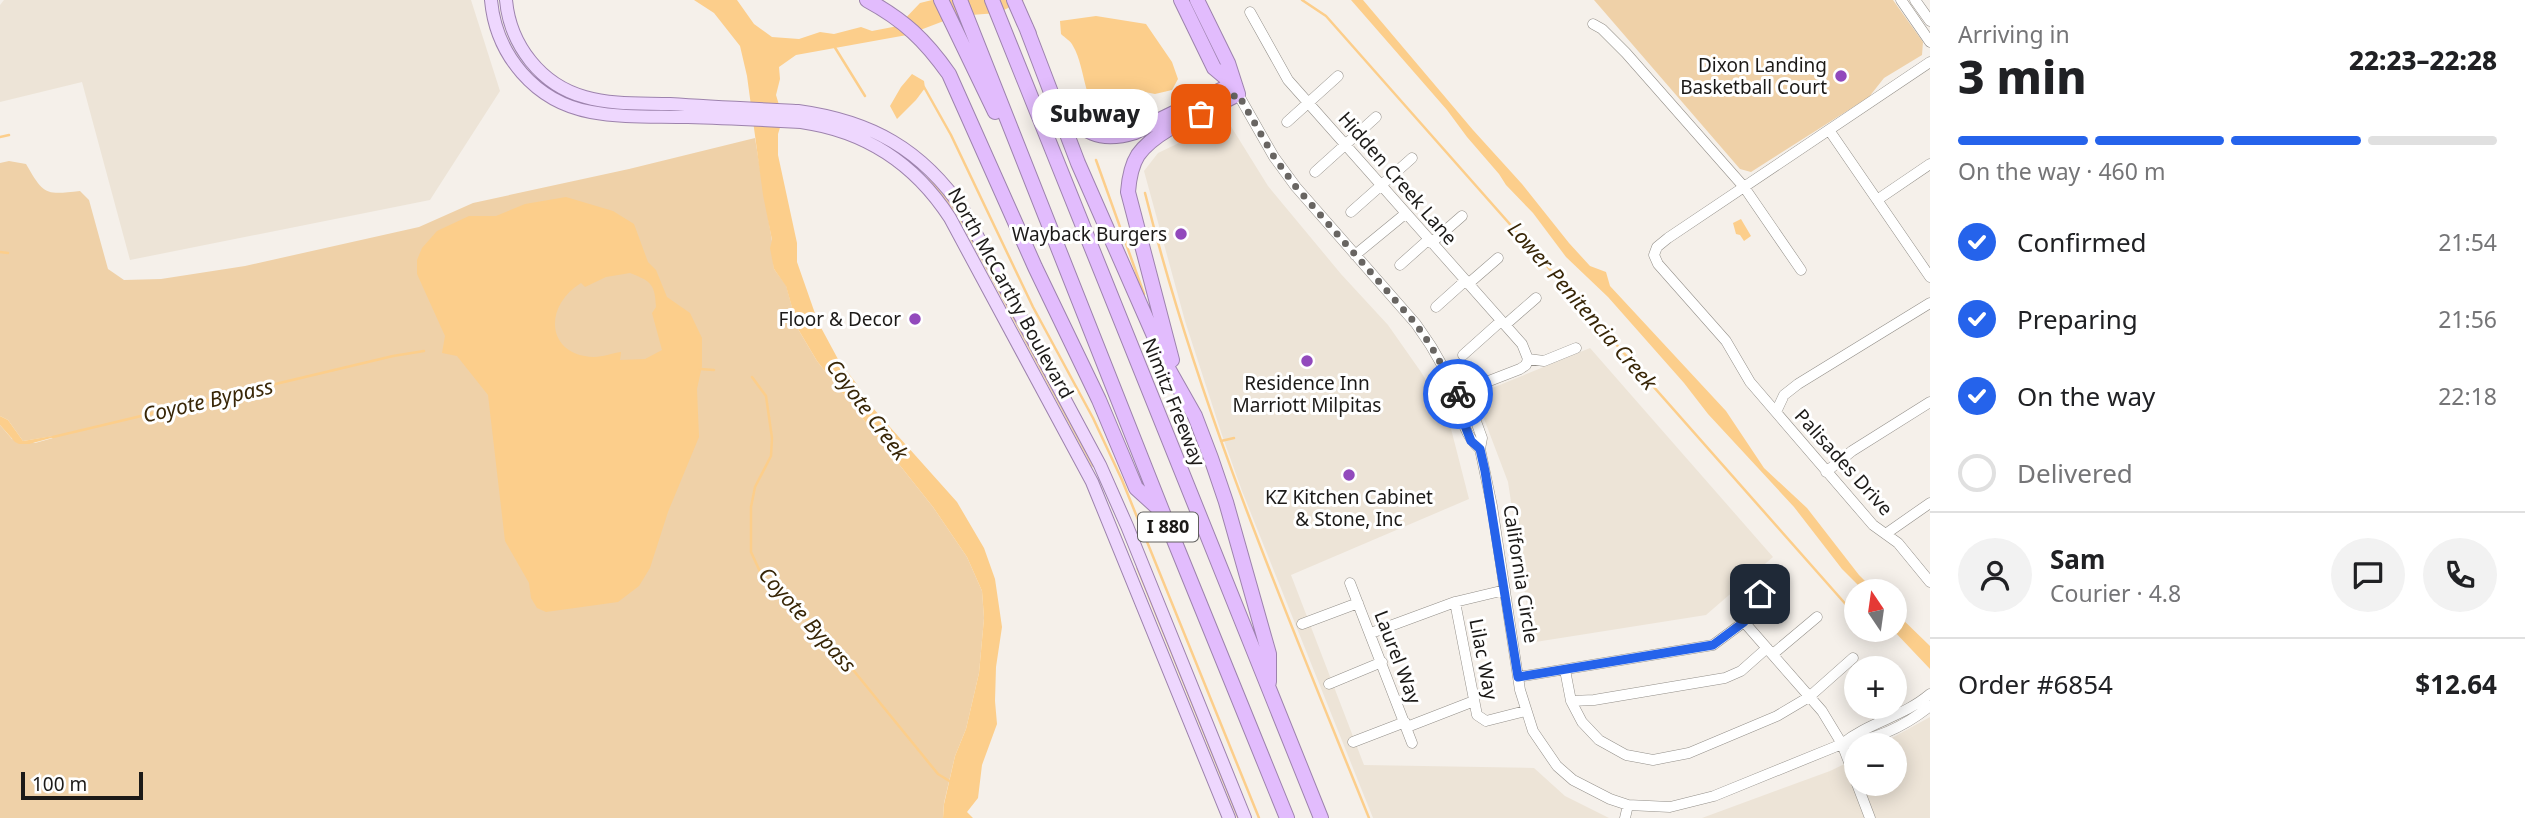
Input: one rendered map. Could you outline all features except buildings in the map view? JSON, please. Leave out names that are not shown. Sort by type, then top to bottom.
[{"type":"highway","points":[[867,0],[915,31],[949,74],[1035,267],[1099,400],[1136,488],[1163,513]]},
{"type":"highway","points":[[941,0],[969,41]]},
{"type":"highway","name":"I 880","points":[[960,0],[969,41],[1053,234],[1287,818]]},
{"type":"highway","name":"Nimitz Freeway","points":[[992,0],[1321,818]]},
{"type":"highway","points":[[1014,0],[1067,111],[1086,131],[1101,137],[1119,137],[1236,89]]},
{"type":"highway","name":"California Circle","points":[[1181,0],[1214,68],[1236,89]]},
{"type":"highway","name":"California Circle","points":[[1197,0],[1228,63],[1236,89]]},
{"type":"highway","points":[[1026,27],[1078,163],[1136,299],[1169,370],[1195,416],[1226,502],[1269,654],[1269,690]]},
{"type":"highway","points":[[1178,382],[1131,210],[1128,192],[1130,174],[1137,157],[1149,142],[1236,89]]},
{"type":"main road","name":"North McCarthy Boulevard","points":[[491,0],[498,36],[519,71],[552,98],[566,105],[844,119],[872,130],[907,150],[929,168],[964,211],[1113,492],[1245,818]]},
{"type":"main road","name":"North McCarthy Boulevard","points":[[506,0],[512,30],[530,61],[559,86],[594,106]]},
{"type":"main road","name":"North McCarthy Boulevard","points":[[800,116],[867,141],[900,161],[925,184],[950,218],[1092,482],[1229,818]]},
{"type":"main road","points":[[1033,371],[1046,363]]},
{"type":"main road","points":[[1162,653],[1176,647]]},
{"type":"street","points":[[1901,0],[1930,42]]},
{"type":"street","points":[[1915,0],[1930,21]]},
{"type":"street","name":"Hidden Creek Lane","points":[[1250,12],[1288,80],[1522,344],[1528,359]]},
{"type":"street","points":[[1593,24],[1602,29],[1644,73],[1744,187],[1801,270]]},
{"type":"street","points":[[1744,187],[1930,62]]},
{"type":"street","points":[[1287,122],[1338,76]]},
{"type":"street","name":"California Circle","points":[[1236,89],[1279,164],[1416,324],[1458,393],[1458,408],[1471,441],[1480,449],[1490,495],[1525,711],[1533,731],[1557,766],[1592,792],[1628,805],[1670,807],[1691,804],[1842,744],[1859,731],[1908,710],[1930,695]]},
{"type":"street","points":[[1315,172],[1376,117]]},
{"type":"street","points":[[1829,130],[1930,277]]},
{"type":"street","points":[[1352,212],[1412,158]]},
{"type":"street","points":[[1877,200],[1930,164]]},
{"type":"street","name":"Palisades Drive","points":[[1744,187],[1657,247],[1654,255],[1658,264],[1726,341],[1750,382],[1826,472],[1873,525],[1898,543],[1930,582]]},
{"type":"street","points":[[1355,255],[1405,214]]},
{"type":"street","points":[[1400,265],[1462,216]]},
{"type":"street","points":[[1436,307],[1498,258]]},
{"type":"street","points":[[1463,355],[1536,298]]},
{"type":"street","points":[[1776,412],[1784,396],[1798,384],[1930,303]]},
{"type":"street","points":[[1458,393],[1520,369],[1526,365],[1528,359],[1544,361],[1576,348]]},
{"type":"street","points":[[1826,472],[1852,451],[1930,402]]},
{"type":"street","points":[[1887,533],[1930,503]]},
{"type":"street","points":[[1777,579],[1742,609],[1741,616],[1822,711],[1844,749]]},
{"type":"street","name":"Laurel Way","points":[[1350,583],[1412,743]]},
{"type":"street","points":[[1371,634],[1455,602],[1504,590]]},
{"type":"street","name":"Lilac Way","points":[[1455,602],[1477,715],[1486,721],[1525,711]]},
{"type":"street","points":[[1302,624],[1358,603]]},
{"type":"street","points":[[1571,701],[1594,700],[1725,678],[1741,671],[1817,617]]},
{"type":"street","points":[[1518,677],[1713,645],[1744,622]]},
{"type":"street","points":[[1329,684],[1382,663]]},
{"type":"street","points":[[1565,670],[1571,701],[1582,722],[1599,740],[1626,755],[1653,760],[1689,753],[1777,716],[1809,696],[1844,666]]},
{"type":"street","points":[[1353,742],[1474,701]]},
{"type":"street","name":"California Circle","points":[[1842,744],[1863,742],[1889,732],[1930,706]]},
{"type":"street","points":[[1862,796],[1870,818]]},
{"type":"street","points":[[1625,818],[1628,805]]},
{"type":"shaded area","points":[[4,0],[471,0],[500,91],[430,200],[130,260],[82,82],[0,102],[0,5]]},
{"type":"shaded area","points":[[1594,0],[1893,0],[1923,42],[1922,55],[1884,78],[1869,97],[1751,172],[1740,169]]},
{"type":"shaded area","points":[[814,118],[859,129],[888,141],[914,159],[939,183],[962,214],[1097,464],[1092,467],[957,215],[924,173],[882,142],[846,126]]},
{"type":"shaded area","points":[[1227,120],[1268,186],[1341,274],[1388,325],[1421,372],[1448,417],[1469,499],[1291,575],[1364,765],[1534,768],[1565,796],[1609,818],[1373,818],[1222,435],[1185,321],[1144,171],[1158,153]]},
{"type":"shaded area","points":[[755,138],[774,269],[786,285],[798,329],[817,361],[933,507],[967,557],[982,591],[984,618],[979,673],[966,729],[955,756],[943,818],[0,818],[0,425],[12,439],[23,441],[8,420],[0,416],[0,163],[9,161],[26,164],[37,182],[47,191],[80,191],[89,200],[108,269],[124,280],[161,279],[245,266],[419,227],[473,203]],"holes":[[[54,436],[35,443],[23,441]]]},
{"type":"shaded area","points":[[1590,348],[1773,557],[1706,615],[1529,643],[1528,613],[1508,482],[1475,395]]},
{"type":"shaded area","points":[[1139,566],[1242,818],[1237,818],[1136,568]]},
{"type":"shaded area","points":[[1930,717],[1930,818],[1702,818],[1844,764],[1844,796],[1907,796],[1907,733],[1901,733]]},
{"type":"water","name":"Coyote Creek","points":[[694,0],[737,0],[754,24],[772,37],[799,39],[820,32],[834,34],[861,27],[872,31],[898,26],[920,3],[932,0],[1024,0],[998,13],[957,16],[907,35],[796,55],[779,67],[780,79],[776,95],[783,118],[778,134],[778,155],[797,243],[797,262],[818,322],[839,361],[864,398],[957,502],[984,548],[995,579],[1002,627],[996,667],[997,724],[982,765],[978,798],[967,812],[973,818],[943,818],[955,756],[966,729],[979,673],[984,618],[982,591],[967,557],[933,507],[817,361],[798,329],[786,286],[774,269],[747,76],[740,46],[714,13]]},
{"type":"water","points":[[1351,0],[1363,0],[1522,184],[1569,243],[1590,266],[1606,272],[1610,286],[1726,411],[1764,468],[1807,508],[1863,579],[1852,579],[1842,569],[1794,507],[1708,414],[1608,297],[1566,257],[1447,110]]},
{"type":"water","points":[[1096,16],[1146,24],[1172,62],[1178,79],[1172,90],[1155,94],[1145,92],[1125,102],[1120,118],[1112,123],[1095,110],[1077,55],[1071,43],[1061,34],[1060,21]]},
{"type":"water","points":[[912,74],[924,81],[925,88],[897,119],[890,106]]},
{"type":"water","points":[[566,197],[613,211],[634,224],[648,262],[656,270],[667,297],[690,313],[702,338],[702,366],[697,389],[699,437],[668,512],[650,568],[639,586],[618,602],[546,612],[537,608],[531,598],[529,583],[505,541],[488,395],[457,356],[442,353],[445,336],[417,274],[417,260],[422,248],[437,231],[469,216],[496,216],[525,204]],"holes":[[[630,273],[647,281],[653,288],[656,307],[652,313],[662,350],[645,359],[620,360],[621,352],[594,357],[566,348],[555,328],[560,304],[569,293],[581,283],[585,287],[606,277]]]},
{"type":"water","points":[[1741,219],[1751,236],[1744,241],[1736,234],[1733,223]]},
{"type":"water","points":[[0,416],[8,420],[23,441],[55,437],[19,444],[0,425]]},
{"type":"water","points":[[1908,625],[1930,646],[1930,669],[1904,642],[1908,642]]},
{"type":"waterway","name":"Lower Penitencia Creek","points":[[1302,0],[1326,16],[1844,602]]},
{"type":"waterway","points":[[834,46],[865,96]]},
{"type":"waterway","points":[[924,87],[951,135],[1033,307],[1093,418],[1122,480],[1259,818]]},
{"type":"waterway","points":[[0,137],[9,135]]},
{"type":"waterway","points":[[1096,160],[1144,294]]},
{"type":"waterway","points":[[1145,193],[1191,353],[1218,431],[1276,587],[1369,818]]},
{"type":"waterway","points":[[0,252],[8,253]]},
{"type":"waterway","name":"Coyote Bypass","points":[[53,437],[393,356],[424,351]]},
{"type":"waterway","name":"Coyote Bypass","points":[[700,369],[714,370]]},
{"type":"waterway","name":"Coyote Bypass","points":[[752,377],[766,396],[772,438],[771,456],[755,487],[751,507],[751,552],[762,576],[767,584],[784,595],[820,632],[829,650],[854,671],[938,774],[951,782]]},
{"type":"waterway","points":[[1221,441],[1234,438]]},
{"type":"way so far","points":[[1201,114],[1238,94],[1279,164],[1416,324],[1458,394]]},
{"type":"place","name":"Dixon Landing Basketball Court","points":[[1841,76]]},
{"type":"place","name":"Subway","points":[[1201,114]]},
{"type":"place","name":"Wayback Burgers","points":[[1181,234]]},
{"type":"place","name":"Floor & Decor","points":[[915,319]]},
{"type":"place","name":"Residence Inn Marriott Milpitas","points":[[1307,361]]},
{"type":"place","name":"KZ Kitchen Cabinet & Stone, Inc","points":[[1349,475]]},
{"type":"route","points":[[1458,394],[1458,408],[1471,441],[1480,449],[1485,471],[1518,677],[1713,645],[1744,622],[1742,609],[1760,594]]}]
